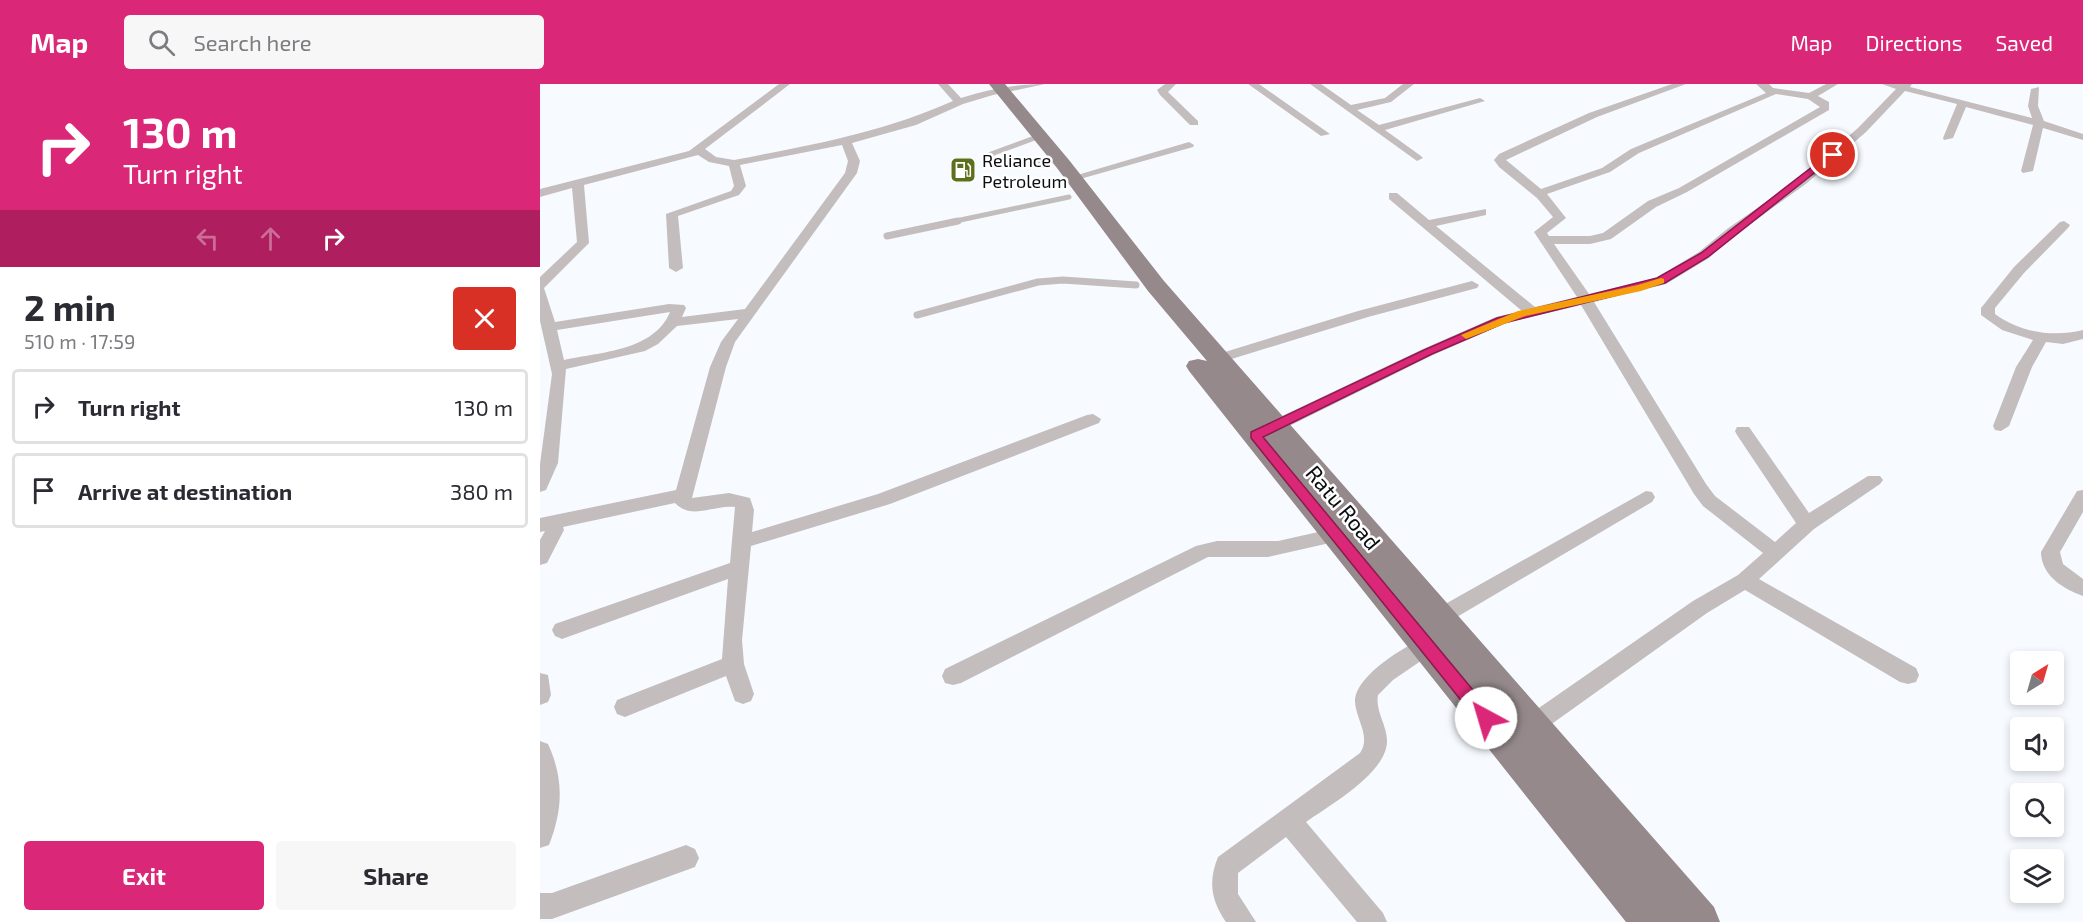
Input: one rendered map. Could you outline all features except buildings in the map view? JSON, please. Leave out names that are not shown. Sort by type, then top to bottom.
[{"type":"main road","name":"Ratu Road","points":[[994,88],[1217,359],[1336,536],[1653,922]]},
{"type":"main road","name":"Ratu Road","points":[[1052,161],[1136,285],[1438,618],[1699,922]]},
{"type":"street","points":[[540,193],[676,160],[698,150],[785,84]]},
{"type":"street","points":[[943,84],[959,102]]},
{"type":"street","points":[[698,150],[713,160],[734,163],[846,141],[921,120],[994,88],[1041,84]]},
{"type":"street","points":[[1171,84],[1162,90],[1163,93],[1194,123]]},
{"type":"street","points":[[1253,84],[1325,134]]},
{"type":"street","points":[[1315,84],[1417,158]]},
{"type":"street","points":[[1349,109],[1388,100],[1409,84]]},
{"type":"street","points":[[1682,84],[1593,115],[1503,156],[1500,160],[1503,165],[1541,195],[1560,218],[1540,232],[1543,240],[1585,298],[1700,489],[1709,501],[1775,552]]},
{"type":"street","points":[[1811,96],[1833,84]]},
{"type":"street","points":[[1887,84],[1904,86],[2083,137]]},
{"type":"street","points":[[1266,431],[1428,352],[1500,321],[1531,311],[1641,288],[1661,281],[1704,255],[1731,232],[1812,174],[1862,130],[1904,86]]},
{"type":"street","points":[[1541,195],[1549,189],[1606,170],[1635,151],[1765,97],[1766,87],[1811,96],[1825,104],[1825,108],[1683,190],[1652,204],[1607,236],[1590,240],[1543,240]]},
{"type":"street","points":[[2027,171],[2039,123],[2033,106],[2036,89]]},
{"type":"street","points":[[1377,129],[1480,102]]},
{"type":"street","points":[[1948,138],[1963,103]]},
{"type":"street","points":[[743,694],[733,664],[732,640],[744,503],[733,499],[696,506],[686,504],[684,495],[718,367],[728,342],[851,172],[854,161],[846,141]]},
{"type":"street","points":[[1052,161],[1189,146]]},
{"type":"street","points":[[676,268],[672,214],[735,193],[740,186],[734,163]]},
{"type":"street","points":[[540,285],[583,243],[578,185]]},
{"type":"street","points":[[1393,196],[1531,311]]},
{"type":"street","points":[[1427,224],[1482,212]]},
{"type":"street","points":[[2064,225],[2019,270],[1988,308],[1988,315],[1995,322],[2043,337],[2074,339],[2083,334]]},
{"type":"street","points":[[1217,359],[1363,314],[1472,285]]},
{"type":"street","points":[[540,291],[560,374],[546,434],[548,471],[540,486]]},
{"type":"street","points":[[550,327],[675,307],[680,310],[674,321],[652,341],[640,348],[558,366]]},
{"type":"street","points":[[674,321],[749,314]]},
{"type":"street","points":[[2001,426],[2024,367],[2043,337]]},
{"type":"street","points":[[742,542],[894,496],[1093,419]]},
{"type":"street","points":[[1743,431],[1807,524]]},
{"type":"street","points":[[1531,726],[1700,607],[1745,580],[1807,524],[1875,480]]},
{"type":"street","points":[[547,524],[587,513],[684,495]]},
{"type":"street","points":[[2083,496],[2050,552],[2049,560],[2056,570],[2083,588]]},
{"type":"street","points":[[1438,618],[1646,497]]},
{"type":"street","points":[[540,558],[555,530],[547,524]]},
{"type":"street","points":[[953,676],[1203,551],[1216,547],[1271,549],[1336,536]]},
{"type":"street","points":[[562,630],[740,567]]},
{"type":"street","points":[[1745,580],[1908,675]]},
{"type":"street","points":[[1243,922],[1226,902],[1223,882],[1227,866],[1354,772],[1371,756],[1376,735],[1366,700],[1368,691],[1377,681],[1427,646]]},
{"type":"street","points":[[625,707],[733,664]]},
{"type":"street","points":[[540,682],[540,695]]},
{"type":"street","points":[[540,752],[550,789],[540,836]]},
{"type":"street","points":[[1288,820],[1374,922]]},
{"type":"street","points":[[540,906],[552,906],[686,858]]},
{"type":"lane","points":[[991,154],[1052,161],[996,165],[992,161],[991,154]]},
{"type":"lane","points":[[887,236],[1052,161]]},
{"type":"lane","points":[[916,315],[1038,282],[1063,280],[1136,285]]},
{"type":"slow traffic","points":[[1466,335],[1522,313],[1641,288],[1661,281]]},
{"type":"place","name":"Reliance Petroleum","points":[[963,170]]},
{"type":"route","points":[[1486,718],[1255,435],[1428,352],[1500,321],[1522,313],[1641,288],[1661,281],[1704,255],[1731,232],[1803,181],[1833,155]]}]
